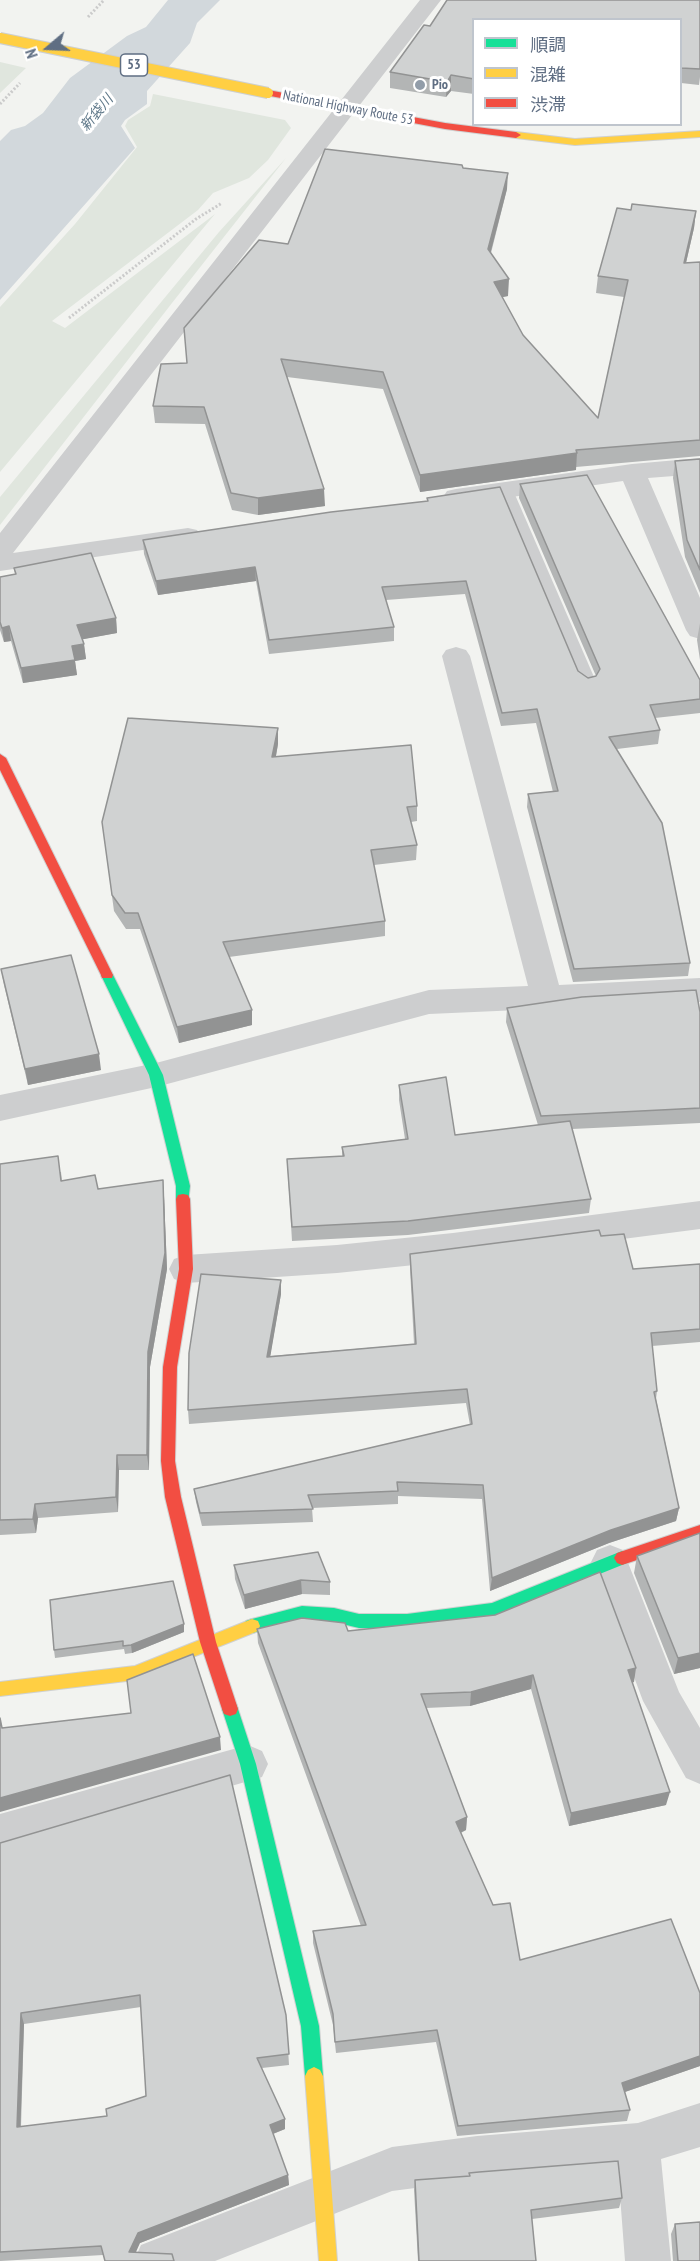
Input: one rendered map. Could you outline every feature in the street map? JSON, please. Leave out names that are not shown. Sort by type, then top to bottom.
[{"type":"main road","name":"National Highway Route 53","points":[[0,38],[345,109],[445,126],[575,142],[700,134]]},
{"type":"main road","points":[[0,758],[156,1075],[183,1186],[186,1269],[170,1367],[168,1461],[173,1497],[208,1642],[248,1764],[310,2026],[328,2261]]},
{"type":"main road","points":[[0,1689],[135,1673],[263,1622],[302,1613],[334,1615],[359,1621],[406,1621],[493,1610],[610,1562],[700,1532]]},
{"type":"street","points":[[0,551],[431,0]]},
{"type":"street","points":[[437,500],[632,472],[700,466]]},
{"type":"street","points":[[632,472],[700,630]]},
{"type":"street","points":[[0,563],[208,533]]},
{"type":"street","points":[[456,656],[547,997]]},
{"type":"street","points":[[0,1108],[156,1075],[429,1002],[700,990]]},
{"type":"street","points":[[186,1269],[337,1259],[453,1247],[700,1215]]},
{"type":"street","points":[[610,1562],[663,1701],[700,1765]]},
{"type":"street","points":[[0,1834],[248,1764]]},
{"type":"street","points":[[157,2261],[392,2169],[477,2158],[638,2145],[700,2125]]},
{"type":"street","points":[[638,2145],[648,2261]]},
{"type":"lane","points":[[505,490],[588,684]]},
{"type":"path","points":[[69,318],[196,219],[224,202]]},
{"type":"shaded area","points":[[0,62],[26,68],[0,93]]},
{"type":"shaded area","points":[[153,94],[285,120],[291,128],[268,160],[249,178],[213,193],[198,210],[52,321],[65,328],[215,214],[0,472],[0,307],[75,224],[137,147],[125,126],[128,120],[150,106]]},
{"type":"shaded area","points":[[286,158],[0,525],[0,497],[219,232]]},
{"type":"water","name":"新袋川","points":[[168,0],[220,0],[197,23],[190,43],[147,91],[147,104],[125,120],[121,126],[135,148],[0,300],[0,141],[11,130],[25,126],[43,113],[70,78],[127,36],[146,27]]},
{"type":"building","points":[[447,0],[700,0],[700,69],[682,68],[682,18],[472,18],[472,79],[451,75],[447,82],[390,72],[424,25],[430,26]]},
{"type":"building","points":[[325,149],[462,165],[463,168],[508,173],[488,249],[509,279],[494,282],[523,335],[598,418],[628,280],[598,276],[617,208],[631,210],[632,204],[696,211],[684,263],[700,262],[700,440],[576,450],[577,453],[420,475],[383,372],[281,359],[324,489],[258,498],[231,493],[204,407],[153,406],[161,364],[187,363],[184,328],[259,240],[288,244]]},
{"type":"building","points":[[700,459],[700,570],[687,540],[675,461]]},
{"type":"building","points":[[587,475],[700,680],[700,699],[650,705],[660,730],[609,737],[662,823],[690,963],[574,969],[528,794],[558,791],[537,709],[502,713],[466,581],[382,587],[394,627],[269,640],[255,567],[156,581],[143,540],[331,512],[428,501],[427,498],[500,487],[578,671],[588,678],[596,676],[600,669],[520,484]]},
{"type":"building","points":[[91,553],[116,618],[77,625],[84,644],[72,646],[75,660],[21,668],[9,626],[2,628],[0,622],[0,577],[16,574],[14,568]]},
{"type":"building","points":[[128,718],[278,728],[272,757],[411,745],[417,806],[407,807],[417,845],[371,850],[385,921],[223,942],[252,1010],[177,1027],[138,913],[125,913],[112,895],[102,822]]},
{"type":"building","points":[[71,955],[99,1054],[25,1069],[1,969]]},
{"type":"building","points":[[696,990],[700,1012],[700,1108],[541,1116],[507,1008],[582,997]]},
{"type":"building","points":[[446,1077],[455,1135],[570,1121],[591,1199],[408,1221],[292,1227],[287,1159],[344,1156],[342,1147],[408,1139],[399,1085]]},
{"type":"building","points":[[58,1156],[61,1181],[95,1175],[98,1189],[163,1180],[165,1253],[148,1352],[147,1455],[117,1455],[116,1497],[35,1504],[33,1519],[0,1520],[0,1164]]},
{"type":"building","points":[[599,1230],[601,1236],[624,1234],[633,1269],[700,1264],[700,1329],[651,1333],[657,1391],[654,1392],[679,1508],[611,1530],[492,1578],[483,1485],[397,1482],[398,1491],[308,1495],[313,1509],[200,1513],[194,1489],[472,1424],[467,1389],[188,1410],[189,1353],[201,1274],[281,1280],[267,1357],[416,1344],[410,1254]]},
{"type":"building","points":[[700,1533],[700,1653],[678,1658],[637,1556]]},
{"type":"building","points":[[318,1552],[330,1582],[301,1580],[244,1595],[234,1565]]},
{"type":"building","points":[[600,1572],[636,1668],[628,1670],[670,1792],[571,1813],[533,1675],[471,1692],[421,1694],[467,1817],[456,1822],[493,1905],[510,1903],[520,1960],[671,1919],[700,1993],[700,2056],[622,2083],[630,2110],[458,2126],[437,2030],[335,2042],[333,2014],[313,1931],[366,1925],[257,1629],[302,1618],[345,1623],[348,1631],[495,1615]]},
{"type":"building","points":[[173,1581],[184,1624],[131,1645],[123,1646],[123,1641],[54,1650],[50,1600]]},
{"type":"building","points":[[193,1654],[220,1737],[0,1798],[0,1718],[2,1728],[131,1713],[127,1680]]},
{"type":"building","points":[[230,1775],[286,2015],[289,2054],[257,2058],[285,2119],[270,2125],[288,2175],[138,2233],[129,2252],[172,2254],[174,2261],[105,2261],[101,2246],[0,2252],[0,1843]],"holes":[[[140,1995],[146,2096],[106,2109],[107,2116],[17,2127],[21,2013]]]},
{"type":"building","points":[[618,2161],[622,2198],[531,2210],[536,2261],[419,2261],[415,2180],[470,2176],[469,2173],[479,2172]]},
{"type":"building","points":[[700,2222],[700,2261],[678,2261],[675,2224]]},
{"type":"traffic: fast","points":[[107,975],[156,1075],[183,1186],[183,1199]]},
{"type":"traffic: fast","points":[[252,1626],[302,1613],[334,1615],[359,1621],[407,1621],[493,1610],[622,1558]]},
{"type":"traffic: fast","points":[[230,1709],[248,1764],[310,2026],[314,2076]]},
{"type":"traffic: slow","points":[[0,38],[268,93]]},
{"type":"traffic: slow","points":[[516,135],[575,142],[700,134]]},
{"type":"traffic: slow","points":[[0,1689],[135,1673],[252,1626]]},
{"type":"traffic: slow","points":[[314,2076],[328,2261]]},
{"type":"traffic: jam","points":[[268,93],[445,126],[516,135]]},
{"type":"traffic: jam","points":[[0,758],[107,975]]},
{"type":"traffic: jam","points":[[183,1199],[186,1269],[170,1367],[168,1461],[173,1497],[208,1642],[230,1709]]},
{"type":"traffic: jam","points":[[622,1558],[700,1532]]},
{"type":"place","name":"Pio","points":[[420,85]]}]
